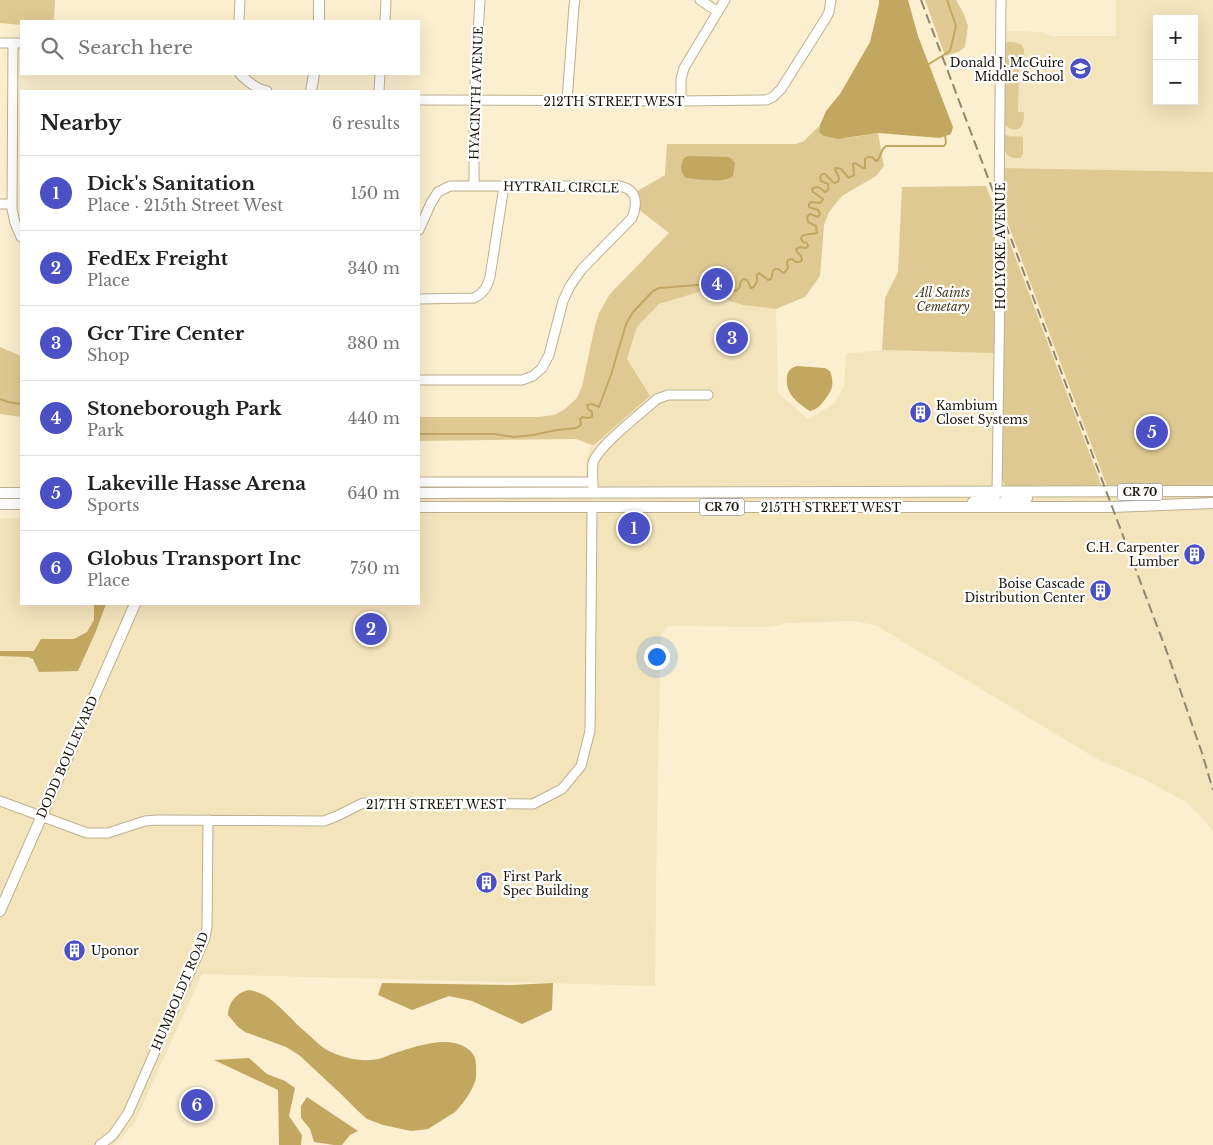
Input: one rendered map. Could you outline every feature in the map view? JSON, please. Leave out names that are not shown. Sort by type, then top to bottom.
[{"type":"main road","points":[[319,0],[319,20]]},
{"type":"main road","points":[[311,90],[314,75]]},
{"type":"main road","points":[[515,508],[537,503],[583,500],[588,498],[593,487]]},
{"type":"main road","name":"215TH STREET WEST","points":[[420,493],[593,487],[669,492],[1213,491]]},
{"type":"main road","points":[[0,492],[20,492]]},
{"type":"main road","points":[[592,508],[597,502],[607,499],[644,498],[669,492]]},
{"type":"main road","points":[[915,507],[936,503],[990,500],[995,497],[997,492]]},
{"type":"main road","points":[[997,507],[1003,501],[1068,492]]},
{"type":"main road","name":"215TH STREET WEST","points":[[420,507],[1121,507],[1213,503]]},
{"type":"main road","points":[[0,504],[20,504]]},
{"type":"main road","name":"DODD BOULEVARD","points":[[0,911],[134,605]]},
{"type":"street","points":[[239,20],[240,0]]},
{"type":"street","points":[[385,20],[386,0]]},
{"type":"street","name":"HYACINTH AVENUE","points":[[474,186],[474,101],[480,0]]},
{"type":"street","points":[[567,101],[576,0]]},
{"type":"street","points":[[700,0],[717,11]]},
{"type":"street","points":[[681,101],[681,79],[684,68],[725,0]]},
{"type":"street","name":"212TH STREET WEST","points":[[420,100],[766,100],[778,92],[794,68],[826,18],[831,0]]},
{"type":"street","name":"HOLYOKE AVENUE","points":[[997,492],[1001,0]]},
{"type":"street","points":[[0,43],[17,44],[12,209],[20,235]]},
{"type":"street","points":[[241,75],[253,88]]},
{"type":"street","points":[[379,90],[380,75]]},
{"type":"street","name":"HYTRAIL CIRCLE","points":[[420,380],[522,380],[533,376],[542,368],[549,356],[563,301],[570,286],[582,269],[632,218],[636,208],[634,198],[628,189],[619,186],[450,186],[438,192],[421,220]]},
{"type":"street","points":[[420,299],[474,298],[481,295],[487,287],[504,186]]},
{"type":"street","points":[[0,204],[12,204]]},
{"type":"street","points":[[593,487],[593,465],[596,455],[657,399],[668,395],[708,395]]},
{"type":"street","name":"215TH STREET WEST","points":[[420,482],[593,487]]},
{"type":"street","name":"217TH STREET WEST","points":[[0,801],[87,833],[108,833],[145,821],[157,820],[324,821],[363,802],[533,804],[562,789],[581,766],[590,731],[592,508]]},
{"type":"street","name":"HUMBOLDT ROAD","points":[[100,1145],[113,1135],[128,1113],[205,938],[207,927],[208,820]]},
{"type":"shaded area","points":[[879,0],[908,0],[918,36],[953,127],[951,134],[940,138],[878,133],[838,139],[824,136],[819,132],[826,111],[840,94],[870,42]]},
{"type":"shaded area","name":"Donald J. McGuire Middle School","points":[[1116,0],[1213,0],[1213,172],[1003,168],[1004,31],[1044,32],[1051,36],[1116,36]]},
{"type":"shaded area","points":[[688,156],[728,157],[735,163],[733,176],[723,180],[686,178],[681,166],[684,158]]},
{"type":"shaded area","points":[[699,292],[743,305],[776,309],[778,393],[808,419],[834,404],[844,386],[846,354],[882,350],[1004,353],[1002,479],[1103,489],[1213,486],[1213,832],[1189,804],[1146,780],[1097,759],[877,626],[856,621],[787,623],[770,627],[669,626],[661,633],[655,986],[202,974],[135,1122],[114,1145],[0,1145],[0,518],[20,518],[20,605],[420,605],[420,489],[585,489],[587,456],[592,445],[595,444],[637,327],[659,304]]},
{"type":"shaded area","points":[[797,366],[825,368],[830,371],[832,384],[830,391],[816,409],[810,411],[796,401],[790,393],[787,383],[788,373]]},
{"type":"shaded area","points":[[94,605],[106,605],[78,671],[39,672],[33,659],[28,657],[0,656],[0,651],[34,651],[41,639],[74,639],[87,632],[94,620]]},
{"type":"shaded area","points":[[382,983],[511,985],[553,983],[552,1010],[522,1024],[472,1001],[449,996],[412,1010],[378,995]]},
{"type":"shaded area","points":[[249,990],[262,994],[272,1001],[324,1048],[349,1058],[373,1060],[438,1042],[448,1042],[465,1047],[475,1057],[476,1062],[476,1077],[473,1088],[455,1112],[428,1129],[411,1131],[383,1125],[367,1119],[299,1055],[286,1047],[245,1032],[238,1027],[228,1015],[228,1011],[231,1002],[237,996]]},
{"type":"shaded area","points":[[249,1058],[267,1074],[285,1081],[295,1088],[289,1116],[302,1135],[301,1145],[279,1145],[278,1090],[214,1060]]},
{"type":"shaded area","points":[[307,1097],[358,1131],[350,1135],[342,1145],[314,1142],[310,1129],[301,1118],[301,1106]]},
{"type":"green space","points":[[0,0],[55,0],[53,20],[20,20],[20,25],[0,23]]},
{"type":"green space","points":[[925,0],[956,0],[968,26],[965,47],[960,51],[946,56]]},
{"type":"green space","points":[[1008,42],[1019,43],[1024,51],[1024,65],[1019,65],[1018,112],[1024,112],[1024,119],[1018,129],[1010,128],[1004,123],[1005,45]]},
{"type":"green space","points":[[820,125],[819,132],[833,138],[848,138],[878,133],[884,166],[876,176],[842,196],[829,212],[824,225],[820,276],[805,297],[776,309],[743,305],[699,292],[659,304],[637,327],[627,359],[650,396],[595,444],[592,445],[576,439],[420,441],[420,417],[538,417],[554,415],[565,409],[577,398],[582,386],[599,313],[610,294],[669,233],[638,209],[636,192],[665,175],[667,144],[796,144],[804,141]]},
{"type":"green space","points":[[1006,135],[1023,137],[1023,154],[1020,158],[1011,157],[1006,153],[1004,137]]},
{"type":"green space","points":[[1003,168],[1213,172],[1213,486],[1108,489],[1004,213]]},
{"type":"green space","name":"All Saints Cemetary","points":[[986,186],[995,208],[995,353],[882,350],[885,298],[898,272],[902,187]]},
{"type":"green space","points":[[1004,227],[1103,489],[1010,488],[1005,485],[1002,479]]},
{"type":"green space","points":[[0,347],[20,356],[20,417],[0,414]]},
{"type":"waterway","points":[[929,64],[950,51],[956,26],[947,0]]},
{"type":"waterway","points":[[420,434],[494,434],[514,437],[576,428],[581,425],[580,419],[582,417],[592,417],[592,412],[588,409],[587,405],[592,404],[599,407],[611,375],[626,324],[633,312],[653,291],[659,288],[722,283],[726,277],[729,277],[731,280],[730,287],[732,290],[736,291],[744,279],[747,280],[751,288],[754,287],[759,273],[768,280],[771,279],[775,269],[784,273],[788,268],[788,260],[792,259],[796,262],[802,260],[796,249],[808,246],[801,239],[802,236],[817,233],[816,226],[808,222],[807,217],[810,214],[818,217],[820,214],[818,210],[809,207],[809,204],[811,202],[820,203],[823,199],[813,192],[812,189],[817,187],[825,192],[828,189],[828,184],[821,181],[820,177],[822,174],[825,174],[834,183],[838,182],[839,178],[836,168],[841,169],[849,178],[854,175],[853,164],[855,163],[865,168],[865,159],[872,157],[876,161],[878,160],[886,146],[944,146],[946,143],[945,135]]},
{"type":"waterway","points":[[0,399],[20,404]]},
{"type":"railway","points":[[921,0],[1168,655],[1213,790]]},
{"type":"place","name":"Donald J. McGuire Middle School","points":[[1080,69]]},
{"type":"place","name":"Stoneborough Park","points":[[717,284]]},
{"type":"place","name":"Gcr Tire Center","points":[[732,338]]},
{"type":"place","name":"Kambium Closet Systems","points":[[920,412]]},
{"type":"place","name":"Lakeville Hasse Arena","points":[[1152,432]]},
{"type":"place","name":"Dick's Sanitation","points":[[634,528]]},
{"type":"place","name":"C.H. Carpenter Lumber","points":[[1195,554]]},
{"type":"place","name":"Boise Cascade Distribution Center","points":[[1101,590]]},
{"type":"place","name":"FedEx Freight","points":[[371,629]]},
{"type":"place","name":"First Park Spec Building","points":[[487,883]]},
{"type":"place","name":"Uponor","points":[[75,950]]},
{"type":"place","name":"Globus Transport Inc","points":[[197,1105]]}]
